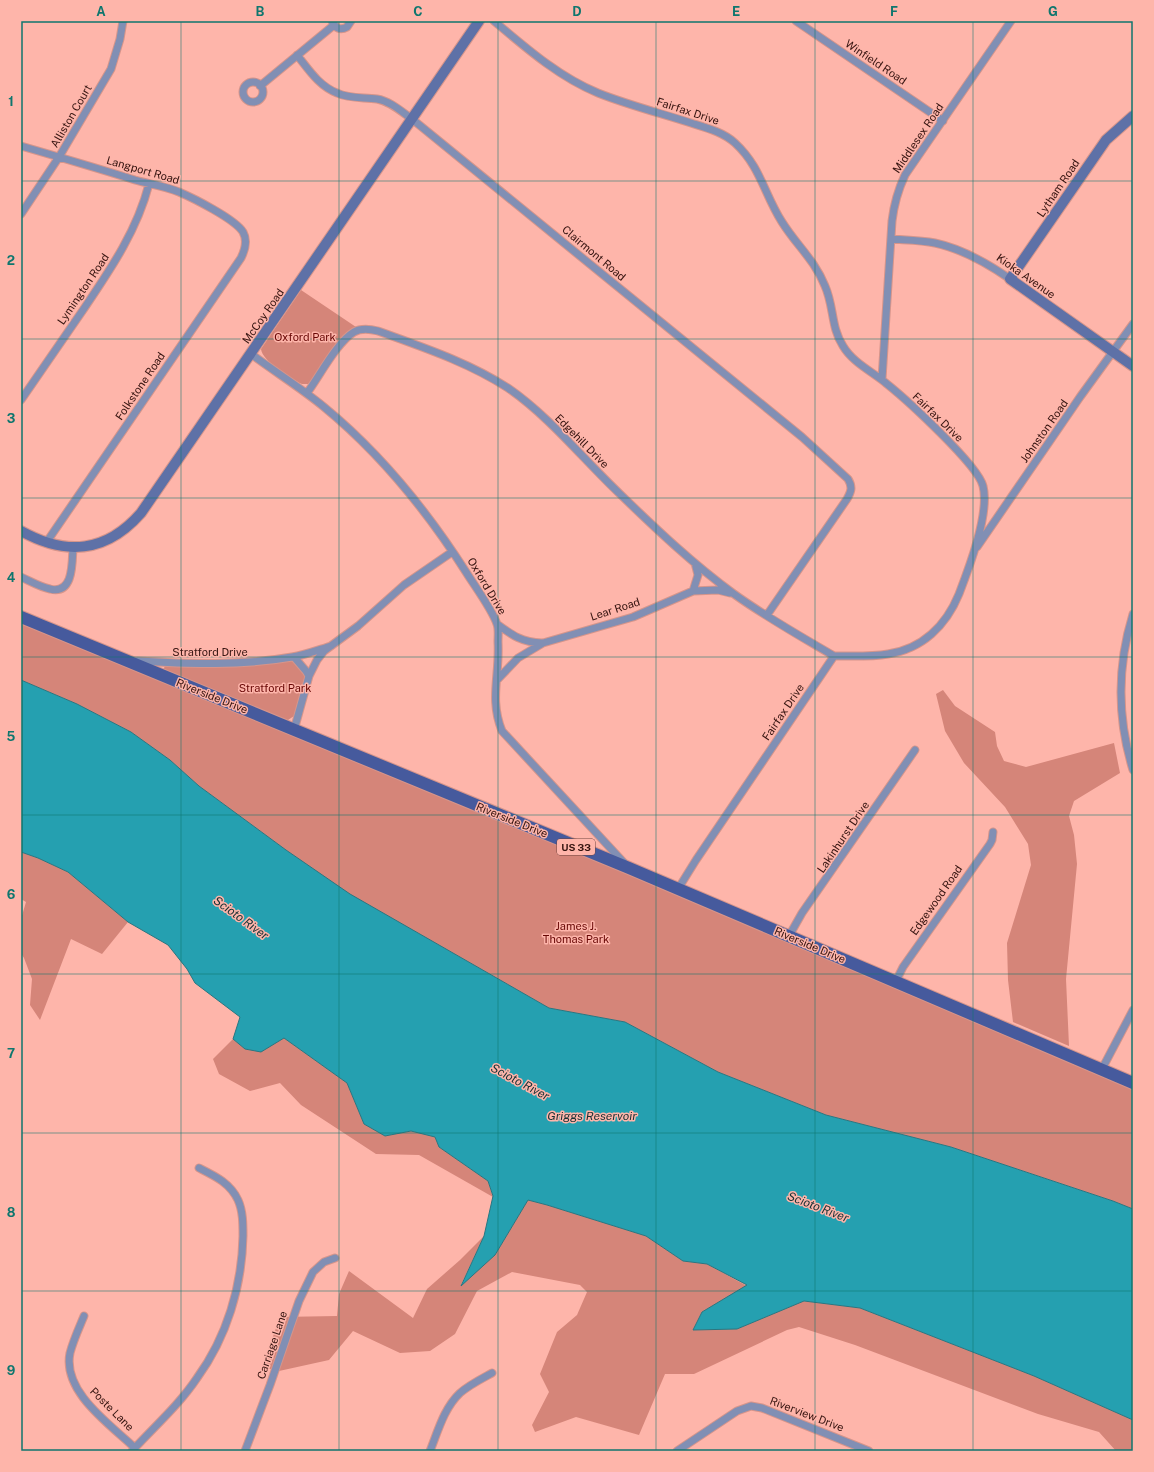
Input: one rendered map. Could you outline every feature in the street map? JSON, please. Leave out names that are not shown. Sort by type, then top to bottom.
[{"type":"main road","name":"McCoy Road","points":[[21,531],[46,543],[60,546],[73,547],[93,545],[111,538],[122,531],[141,513],[479,21]]},
{"type":"main road","name":"Lytham Road","points":[[1010,279],[1106,140],[1116,129],[1133,116]]},
{"type":"main road","name":"Kioka Avenue","points":[[1010,279],[1133,366]]},
{"type":"main road","name":"Riverside Drive","points":[[21,617],[629,868],[1133,1083]]},
{"type":"street","name":"Alliston Court","points":[[21,214],[59,157],[110,69],[120,39],[123,21]]},
{"type":"street","points":[[260,86],[333,23],[338,28],[344,29],[350,25],[351,21]]},
{"type":"street","name":"Fairfax Drive","points":[[494,21],[563,75],[597,93],[714,130],[726,136],[736,144],[756,168],[783,224],[793,239],[814,263],[821,276],[830,299],[835,329],[844,349],[851,357],[882,379],[944,438],[972,466],[984,487],[985,506],[974,551],[962,586],[950,613],[930,636],[917,644],[888,654],[834,656],[678,889]]},
{"type":"street","name":"Winfield Road","points":[[796,21],[943,121]]},
{"type":"street","name":"Middlesex Road","points":[[882,379],[894,206],[898,191],[905,175],[1011,21]]},
{"type":"street","name":"Clairmont Road","points":[[297,55],[315,78],[335,92],[347,97],[381,100],[400,110],[412,119],[802,437],[848,479],[852,487],[847,499],[767,615]]},
{"type":"street","name":"Langport Road","points":[[21,146],[177,191],[204,204],[236,225],[242,232],[245,240]]},
{"type":"street","name":"Lymington Road","points":[[21,400],[117,259],[133,230],[145,203],[149,184]]},
{"type":"street","name":"Kioka Avenue","points":[[892,239],[934,242],[950,246],[988,264],[1010,279]]},
{"type":"street","name":"Folkstone Road","points":[[46,543],[241,258],[245,249],[245,240]]},
{"type":"street","name":"Johnston Road","points":[[974,551],[1076,403],[1133,324]]},
{"type":"street","name":"Edgehill Drive","points":[[307,394],[345,339],[355,331],[366,329],[378,331],[470,366],[522,399],[553,426],[620,494],[694,562],[734,594],[834,656]]},
{"type":"street","name":"Oxford Drive","points":[[251,354],[325,407],[360,439],[396,478],[430,519],[480,594],[497,624],[499,652],[495,702],[497,718],[502,731],[629,868]]},
{"type":"street","points":[[21,578],[51,590],[62,589],[70,578],[73,547]]},
{"type":"street","name":"Stratford Drive","points":[[294,730],[309,676],[317,660],[331,646],[358,626],[404,585],[452,552]]},
{"type":"street","points":[[693,591],[698,575],[694,562]]},
{"type":"street","name":"Lear Road","points":[[496,682],[505,670],[518,658],[543,643],[633,617],[693,591],[718,590],[734,594]]},
{"type":"street","points":[[1133,614],[1128,630],[1121,670],[1121,712],[1125,743],[1133,770]]},
{"type":"street","name":"Lear Road","points":[[497,624],[516,637],[529,642],[543,643]]},
{"type":"street","name":"Stratford Drive","points":[[126,661],[221,664],[264,662],[294,657],[331,646]]},
{"type":"street","points":[[294,657],[309,676]]},
{"type":"street","name":"Lakinhurst Drive","points":[[789,936],[802,913],[915,750]]},
{"type":"street","name":"Edgewood Road","points":[[896,981],[903,967],[990,844],[993,832]]},
{"type":"street","points":[[1102,1069],[1133,1010]]},
{"type":"street","points":[[134,1450],[175,1406],[208,1363],[232,1308],[237,1289],[242,1248],[242,1210],[238,1200],[229,1186],[199,1168]]},
{"type":"street","name":"Carriage Lane","points":[[245,1451],[299,1301],[313,1272],[324,1262],[336,1258]]},
{"type":"street","name":"Poste Lane","points":[[84,1316],[70,1353],[69,1363],[73,1381],[83,1398],[134,1450]]},
{"type":"street","points":[[430,1451],[448,1407],[464,1390],[492,1373]]},
{"type":"street","name":"Riverview Drive","points":[[677,1451],[737,1411],[751,1406],[762,1408],[868,1451]]},
{"type":"green space","name":"Oxford Park","points":[[301,290],[356,327],[308,384],[302,384],[278,369],[266,359],[261,349]]},
{"type":"green space","name":"James J. Thomas Park","points":[[21,617],[1133,1085],[1133,1209],[951,1147],[826,1115],[718,1072],[625,1022],[549,1008],[350,895],[199,786],[170,760],[131,732],[77,704],[21,680]]},
{"type":"green space","name":"Stratford Park","points":[[292,660],[304,672],[306,678],[294,716],[288,720],[284,720],[163,670],[165,666],[223,667]]},
{"type":"green space","points":[[943,690],[955,706],[995,732],[997,746],[1004,761],[1026,767],[1114,743],[1120,773],[1074,801],[1069,816],[1074,835],[1077,864],[1066,979],[1069,1046],[1013,1022],[1008,980],[1007,943],[1031,865],[1028,844],[1005,807],[964,763],[945,731],[936,694]]},
{"type":"green space","points":[[21,852],[68,872],[128,922],[102,954],[71,939],[40,1020],[30,1005],[32,979],[21,953],[21,919],[26,902],[21,899]]},
{"type":"green space","points":[[284,1038],[347,1083],[364,1124],[385,1136],[411,1131],[435,1137],[439,1147],[488,1181],[493,1197],[419,1155],[376,1154],[301,1105],[280,1083],[250,1091],[219,1074],[213,1059],[233,1039],[245,1049],[261,1051]]},
{"type":"green space","points":[[528,1200],[646,1236],[683,1261],[707,1264],[747,1286],[702,1312],[693,1330],[737,1329],[803,1301],[860,1308],[1034,1376],[1133,1420],[1133,1451],[1116,1451],[1099,1432],[1038,1414],[855,1345],[799,1327],[787,1330],[694,1374],[665,1374],[639,1435],[576,1417],[535,1432],[532,1425],[549,1392],[540,1374],[557,1332],[577,1315],[587,1292],[580,1285],[512,1272],[477,1291],[455,1334],[430,1351],[400,1353],[353,1331],[329,1360],[279,1371],[262,1367],[280,1317],[337,1316],[339,1294],[349,1271],[413,1318],[427,1289],[460,1260],[484,1236],[461,1285],[495,1255]]},
{"type":"water","name":"Griggs Reservoir","points":[[21,680],[77,704],[131,732],[170,760],[199,786],[286,850],[350,894],[549,1008],[625,1022],[718,1072],[826,1115],[951,1147],[1133,1209],[1133,1420],[1034,1376],[860,1308],[804,1301],[737,1329],[693,1330],[702,1312],[747,1285],[707,1264],[683,1261],[646,1236],[528,1200],[495,1255],[461,1286],[484,1236],[493,1196],[488,1181],[439,1147],[435,1137],[411,1131],[385,1136],[364,1124],[347,1083],[284,1038],[261,1052],[245,1049],[233,1039],[240,1017],[195,983],[187,969],[168,945],[128,922],[68,872],[21,852]]},
{"type":"water label","name":"Scioto River","points":[[241,918]]},
{"type":"water label","name":"Scioto River","points":[[520,1082]]},
{"type":"water label","name":"Scioto River","points":[[818,1207]]}]
